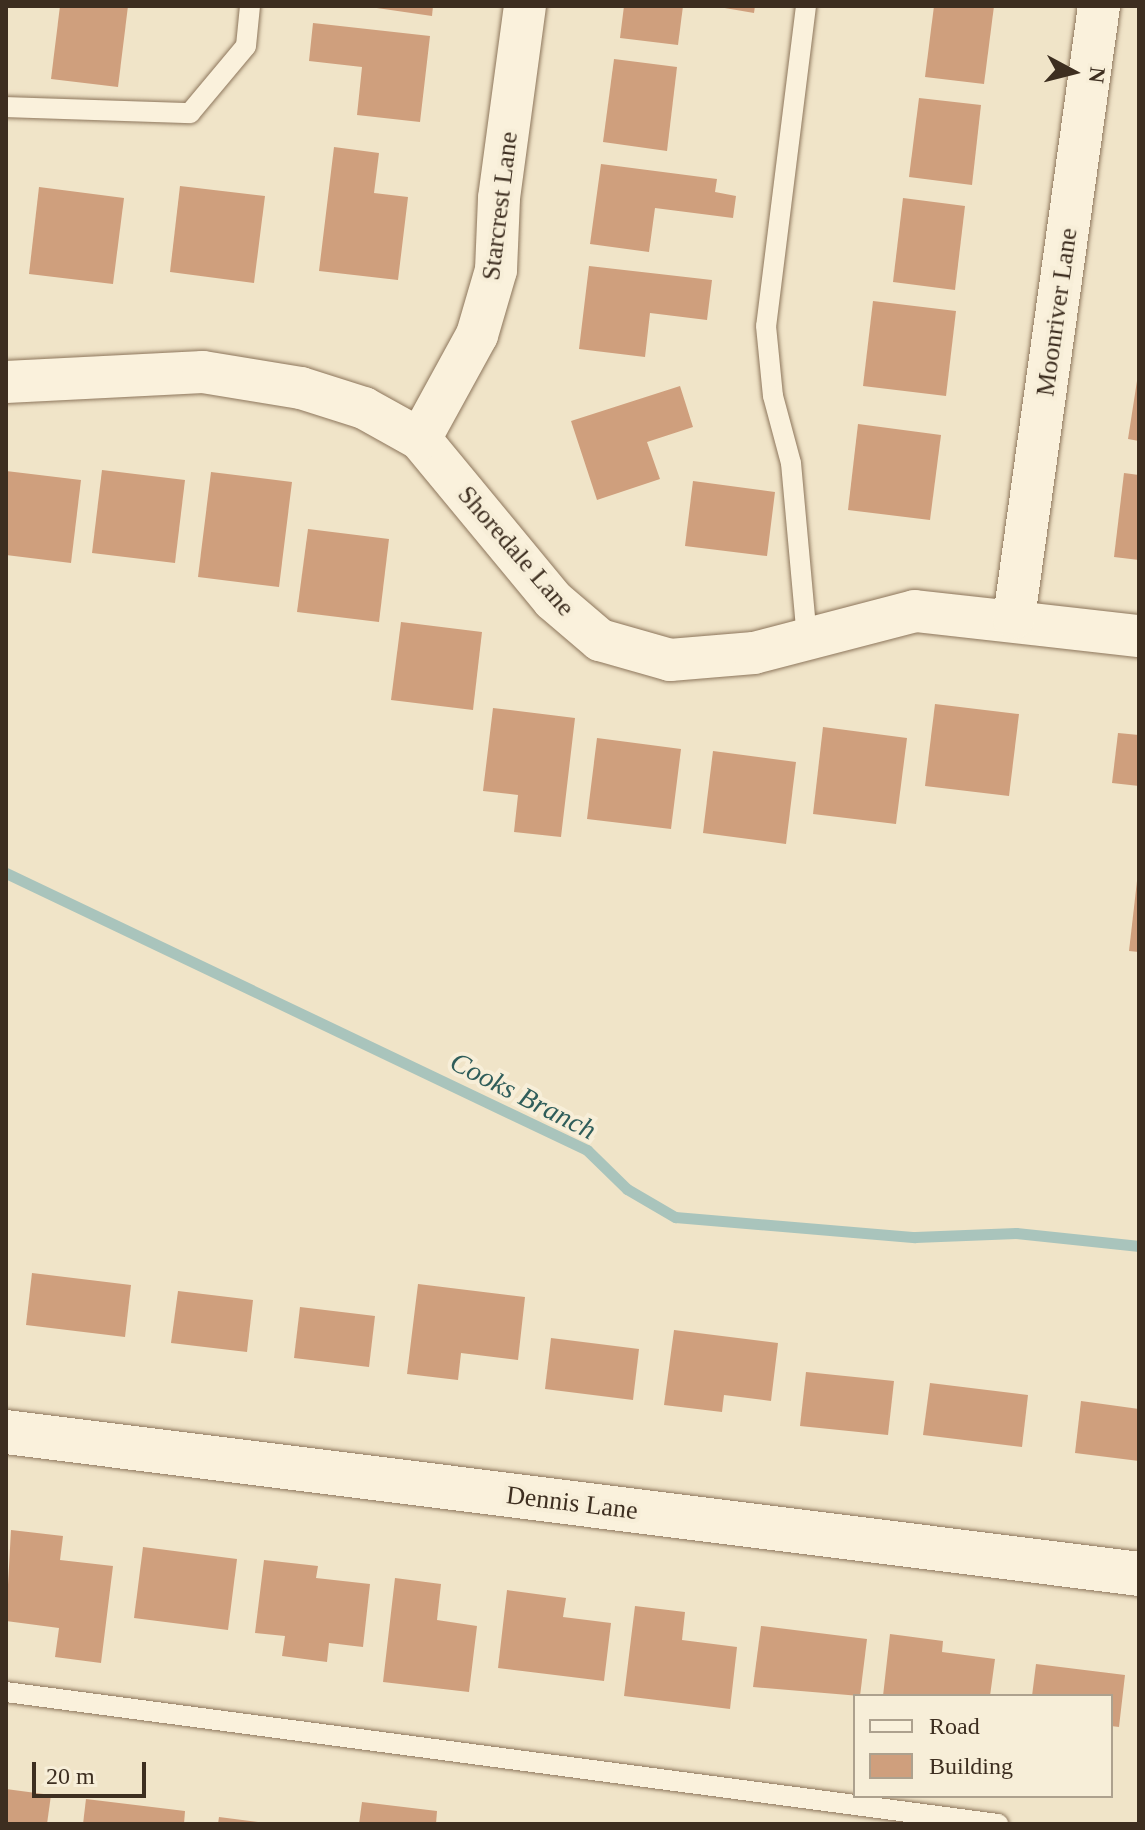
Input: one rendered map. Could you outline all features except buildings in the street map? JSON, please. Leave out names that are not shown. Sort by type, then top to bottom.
[{"type":"street","name":"Starcrest Lane","points":[[420,439],[477,335],[496,270],[499,198],[525,6]]},
{"type":"street","name":"Moonriver Lane","points":[[1014,618],[1099,6]]},
{"type":"street","name":"Shoredale Lane","points":[[6,382],[203,372],[301,388],[364,408],[420,439],[553,600],[600,640],[670,660],[754,653],[915,611],[1014,618],[1139,636]]},
{"type":"street","name":"Dennis Lane","points":[[6,1432],[1139,1574]]},
{"type":"lane","points":[[6,107],[190,113],[246,46],[250,6]]},
{"type":"lane","points":[[806,6],[766,326],[773,396],[791,463],[807,639]]},
{"type":"lane","points":[[6,1692],[998,1824]]},
{"type":"waterway","name":"Cooks Branch","points":[[6,873],[587,1150],[627,1189],[675,1217],[915,1237],[1016,1233],[1139,1246]]}]
